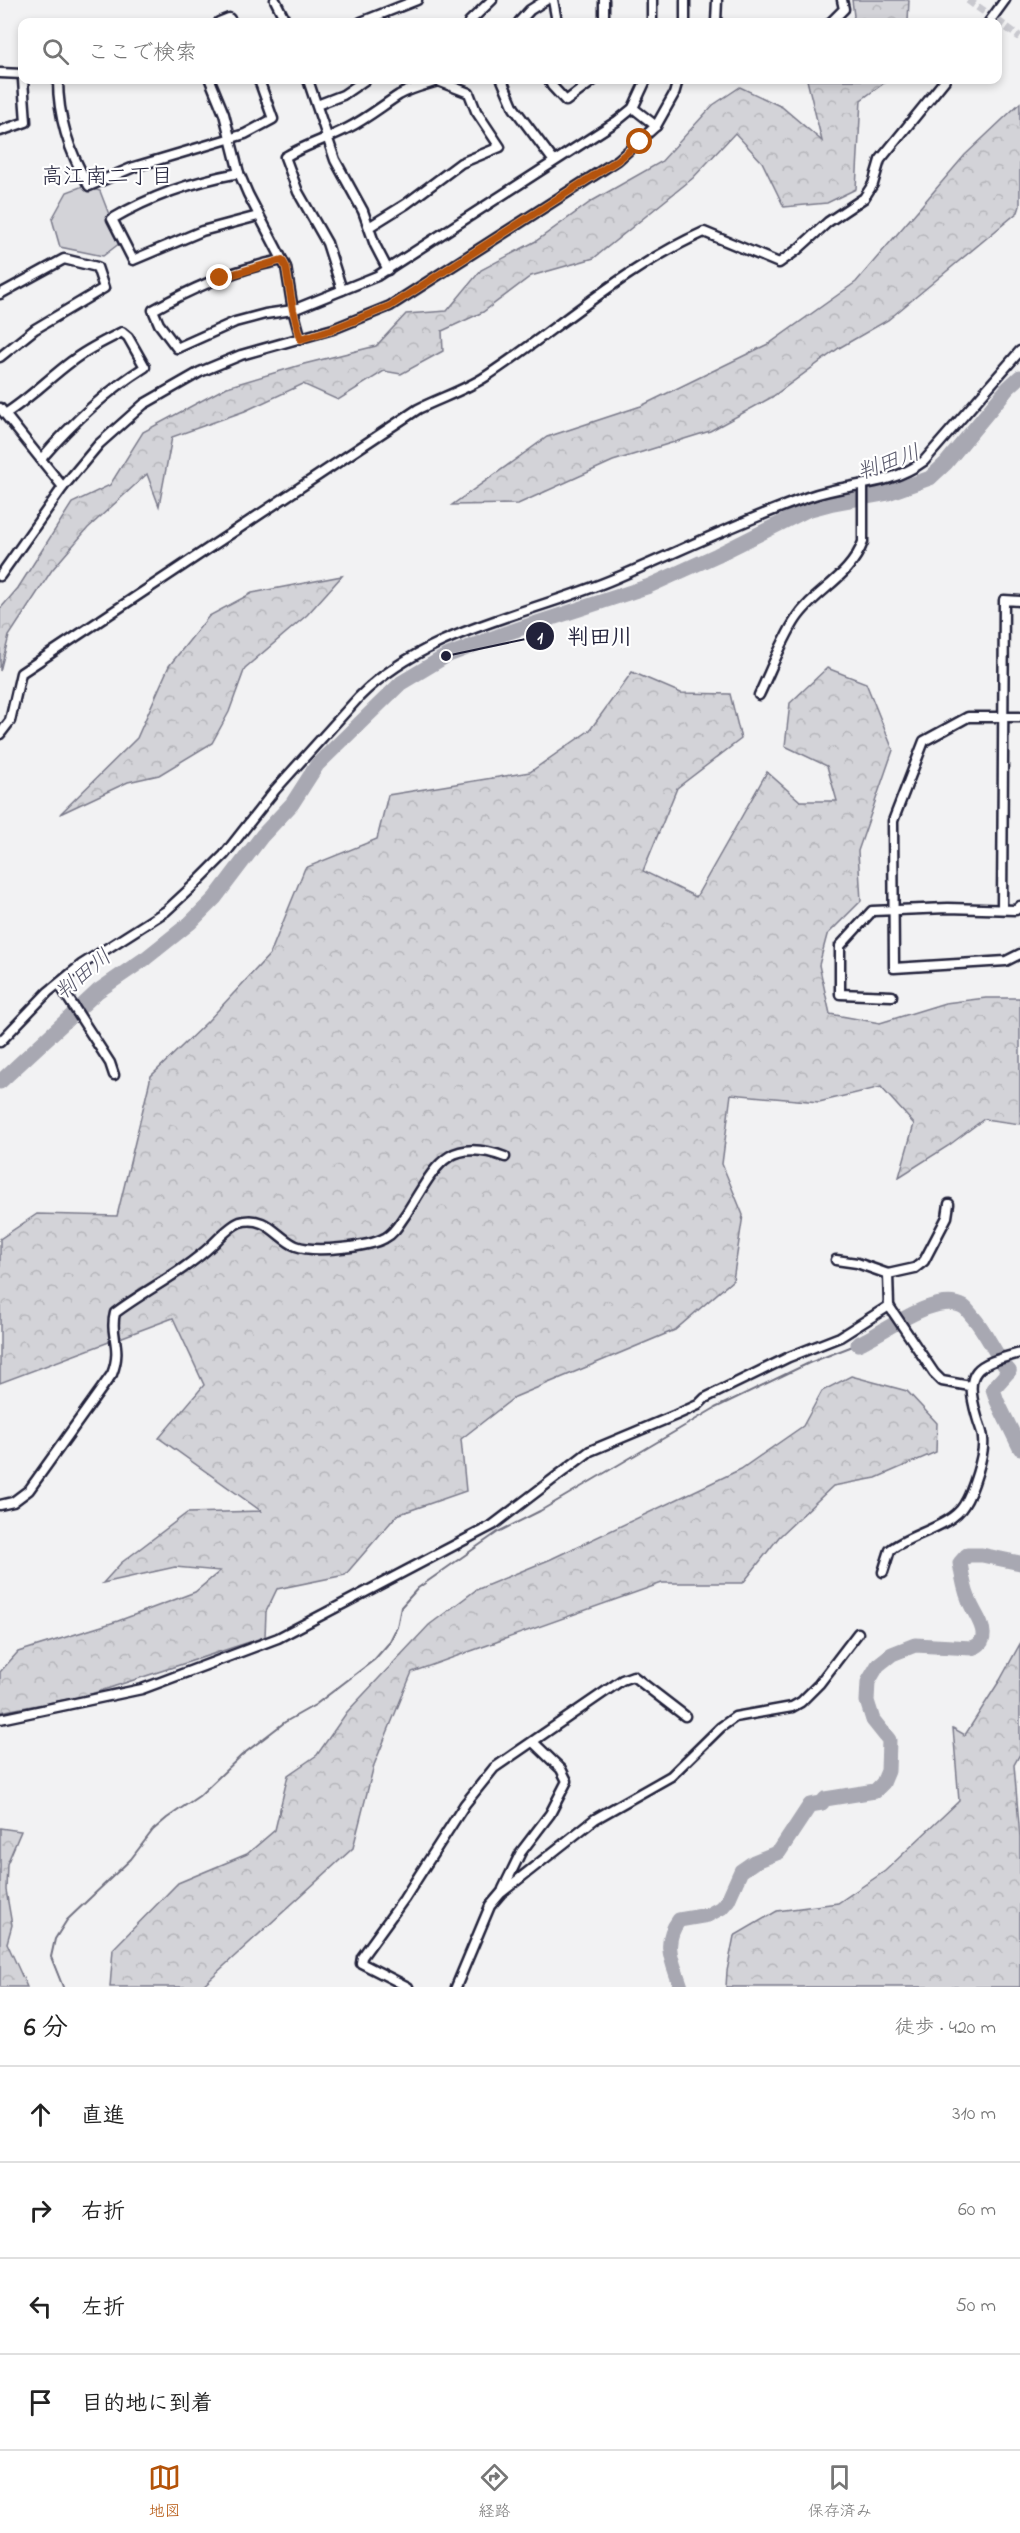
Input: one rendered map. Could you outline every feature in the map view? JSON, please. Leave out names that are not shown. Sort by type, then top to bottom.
[{"type":"street","points":[[275,0],[284,18]]},
{"type":"street","points":[[371,18],[417,0]]},
{"type":"street","points":[[473,18],[492,0]]},
{"type":"street","points":[[523,18],[530,10],[546,0]]},
{"type":"street","points":[[553,0],[555,18]]},
{"type":"street","points":[[604,0],[604,18]]},
{"type":"street","points":[[652,0],[652,18]]},
{"type":"street","points":[[685,0],[685,18]]},
{"type":"street","points":[[716,18],[717,0]]},
{"type":"street","points":[[835,18],[844,9],[842,0]]},
{"type":"street","points":[[992,18],[1005,0]]},
{"type":"street","points":[[0,74],[18,74]]},
{"type":"street","points":[[0,130],[26,122],[23,84]]},
{"type":"street","points":[[58,84],[63,123],[73,156],[89,186],[134,167],[261,127],[273,119],[260,84]]},
{"type":"street","points":[[211,84],[239,173],[258,216],[286,267],[293,310],[301,339]]},
{"type":"street","points":[[309,84],[335,160],[357,198],[388,270]]},
{"type":"street","points":[[317,105],[343,94],[359,84]]},
{"type":"street","points":[[342,290],[327,243],[298,192],[285,157],[358,123],[401,94],[429,84]]},
{"type":"street","points":[[369,227],[406,204],[461,163],[500,147],[476,111],[469,93],[446,84]]},
{"type":"street","points":[[504,84],[514,108],[553,160]]},
{"type":"street","points":[[552,84],[566,101],[589,84]]},
{"type":"street","points":[[282,260],[216,280],[153,309],[159,324],[177,348],[236,322],[265,314],[293,310],[361,284],[388,270],[633,108],[644,84]]},
{"type":"street","points":[[0,576],[63,486],[99,444],[144,404],[200,372],[241,355],[333,329],[390,306],[618,160],[656,126],[674,94],[677,84]]},
{"type":"street","points":[[0,734],[10,721],[21,673],[418,409],[483,378],[619,280],[682,241],[704,232],[779,263],[828,222],[864,198],[873,184],[880,160],[942,84]]},
{"type":"street","points":[[633,108],[656,126]]},
{"type":"street","points":[[239,173],[170,191],[112,219],[133,260],[202,231],[258,216]]},
{"type":"street","points":[[0,294],[64,259],[97,267],[104,288],[35,329],[0,357]]},
{"type":"street","points":[[41,459],[74,422],[119,383],[145,367],[128,337],[122,332],[82,354],[24,402],[2,411],[41,459],[63,486]]},
{"type":"street","points":[[0,1042],[48,992],[106,948],[166,911],[224,855],[293,769],[359,697],[371,685],[412,657],[432,645],[460,634],[615,579],[705,538],[810,496],[863,488],[912,469],[924,460],[1020,351]]},
{"type":"street","points":[[759,695],[796,619],[843,573],[860,551],[863,542],[863,488]]},
{"type":"street","points":[[1002,909],[1004,600],[1020,601]]},
{"type":"street","points":[[1020,717],[968,717],[924,741],[893,821],[894,968],[1006,961],[1020,954]]},
{"type":"street","points":[[892,996],[840,994],[840,946],[872,911],[894,909],[1016,910],[1020,906]]},
{"type":"street","points":[[59,984],[110,1064],[114,1075]]},
{"type":"street","points":[[0,1505],[13,1502],[29,1490],[112,1374],[117,1360],[112,1324],[115,1313],[183,1269],[240,1222],[266,1225],[297,1247],[356,1248],[392,1233],[435,1169],[450,1154],[464,1149],[506,1157]]},
{"type":"street","points":[[836,1260],[857,1263],[888,1274],[915,1268],[924,1261],[947,1217],[950,1204]]},
{"type":"street","points":[[888,1274],[889,1306],[934,1373],[942,1381],[970,1386]]},
{"type":"street","points":[[0,1719],[142,1689],[278,1638],[493,1525],[590,1451],[698,1405],[705,1398],[771,1365],[840,1336],[889,1306]]},
{"type":"street","points":[[883,1572],[890,1550],[946,1521],[958,1513],[965,1504],[983,1450],[983,1438],[970,1386],[978,1368],[987,1362],[1020,1353]]},
{"type":"street","points":[[456,1987],[490,1906],[502,1892],[595,1819],[671,1776],[721,1727],[735,1717],[792,1707],[801,1702],[819,1684],[858,1633]]},
{"type":"street","points":[[408,1987],[361,1963],[362,1957],[404,1899],[465,1804],[505,1759],[622,1680],[633,1676],[685,1716]]},
{"type":"street","points":[[502,1892],[521,1852],[550,1814],[567,1781],[561,1769],[533,1742]]},
{"type":"green space","points":[[852,0],[909,0],[908,18],[853,18]]},
{"type":"green space","points":[[808,84],[883,84],[861,100],[856,189],[827,203],[784,207],[762,162],[735,133],[693,178],[594,258],[531,276],[483,312],[442,331],[443,351],[401,374],[384,371],[338,400],[303,384],[245,411],[172,437],[159,506],[147,474],[88,528],[52,570],[9,636],[0,671],[0,609],[18,588],[72,503],[110,485],[143,432],[227,387],[376,346],[406,314],[447,311],[481,270],[536,241],[592,201],[661,162],[713,105],[740,87],[782,107],[822,141]]},
{"type":"green space","points":[[1020,103],[1020,206],[1018,212],[888,320],[839,348],[772,397],[710,431],[613,461],[518,504],[452,505],[547,437],[641,406],[770,343],[856,282],[965,155]]},
{"type":"green space","points":[[83,186],[100,191],[120,243],[103,256],[60,247],[52,219],[67,192]]},
{"type":"green space","points":[[342,576],[307,615],[245,668],[229,712],[212,743],[159,775],[128,782],[60,814],[137,738],[169,666],[209,616],[252,593]]},
{"type":"green space","points":[[827,668],[866,683],[893,750],[858,851],[861,901],[827,935],[819,965],[830,1014],[880,1023],[945,1003],[986,998],[1020,998],[1020,1124],[984,1119],[948,1146],[899,1177],[914,1124],[881,1087],[819,1102],[731,1094],[722,1164],[743,1215],[733,1280],[675,1330],[515,1397],[461,1439],[466,1491],[397,1515],[345,1575],[277,1589],[266,1612],[265,1637],[85,1696],[0,1712],[0,1672],[18,1652],[118,1621],[195,1592],[220,1571],[175,1567],[103,1583],[121,1563],[187,1513],[261,1511],[159,1438],[204,1385],[173,1318],[0,1383],[0,1239],[37,1214],[117,1216],[151,1076],[207,1022],[270,954],[305,868],[377,839],[388,795],[530,772],[590,730],[632,672],[681,693],[730,694],[741,739],[677,788],[643,871],[696,897],[767,772],[800,801],[837,801],[827,766],[785,746],[790,703]]},
{"type":"green space","points":[[851,1376],[907,1391],[937,1423],[936,1452],[876,1478],[833,1486],[779,1537],[743,1583],[662,1583],[412,1672],[374,1765],[353,1848],[201,1987],[110,1987],[113,1949],[178,1883],[247,1854],[275,1830],[288,1775],[317,1755],[347,1712],[429,1625],[476,1590],[551,1559],[741,1469],[803,1426],[822,1391]]},
{"type":"green space","points":[[1020,1644],[1020,1754],[1014,1765],[1020,1837],[1020,1987],[726,1987],[734,1936],[777,1911],[838,1903],[885,1871],[959,1801],[953,1728],[965,1735]]},
{"type":"green space","points":[[0,1828],[21,1831],[7,1864],[6,1890],[12,1925],[7,1943],[27,1987],[0,1987]]},
{"type":"waterway","name":"判田川","points":[[0,1082],[98,991],[146,958],[190,923],[215,898],[262,836],[292,804],[317,765],[401,683],[446,656],[506,633],[649,586],[807,510],[888,493],[930,478],[946,463],[1008,388],[1020,377]]},
{"type":"waterway","points":[[858,1344],[910,1315],[939,1304],[952,1303],[968,1311],[1009,1371]]},
{"type":"waterway","points":[[63,1987],[51,1957],[55,1939],[67,1920],[131,1859],[153,1830],[167,1818],[199,1796],[242,1755],[285,1722],[315,1705],[374,1660],[389,1643],[397,1627],[401,1607],[418,1588],[498,1532],[540,1511],[715,1408],[809,1363],[858,1344]]},
{"type":"waterway","points":[[1009,1371],[993,1389],[1020,1448]]},
{"type":"waterway","points":[[681,1987],[670,1953],[671,1937],[679,1920],[708,1915],[721,1908],[728,1900],[741,1871],[754,1862],[779,1852],[810,1805],[822,1803],[825,1799],[875,1791],[883,1783],[888,1771],[889,1740],[873,1720],[867,1701],[868,1682],[878,1665],[892,1654],[915,1645],[972,1648],[978,1645],[982,1640],[983,1631],[967,1595],[960,1563],[967,1555],[982,1555],[1020,1563]]},
{"type":"tunnel","points":[[968,0],[993,18]]},
{"type":"tunnel","points":[[1002,24],[1020,37]]},
{"type":"place","name":"判田川","points":[[446,656]]},
{"type":"district","name":"高江南二丁目","points":[[107,178]]},
{"type":"route","points":[[220,278],[282,260],[286,267],[293,310],[301,339],[333,329],[390,306],[618,160],[640,142]]}]
